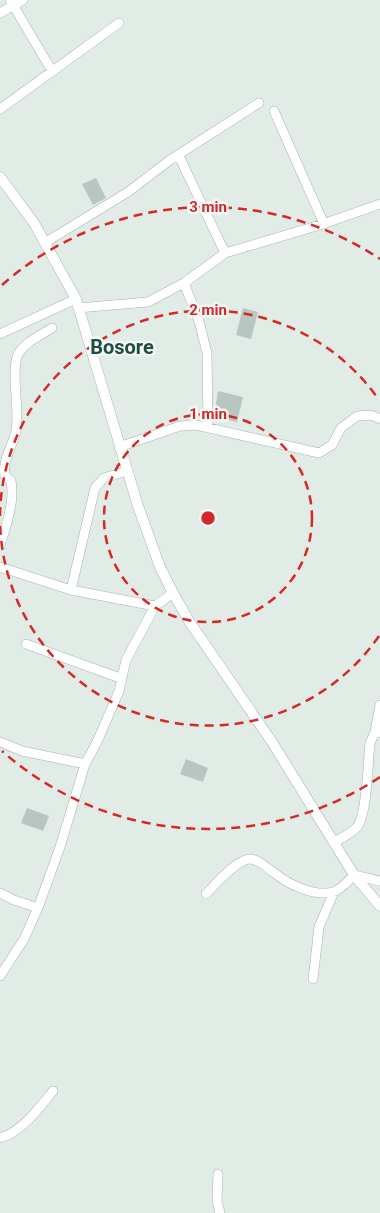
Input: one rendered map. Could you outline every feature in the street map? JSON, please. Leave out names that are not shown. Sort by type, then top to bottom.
[{"type":"street","points":[[0,13],[12,3],[23,0]]},
{"type":"street","points":[[12,3],[52,72]]},
{"type":"street","points":[[0,109],[119,23]]},
{"type":"street","points":[[46,242],[128,192],[170,160],[179,156],[258,103]]},
{"type":"street","points":[[274,111],[324,224]]},
{"type":"street","points":[[179,156],[225,253]]},
{"type":"street","points":[[0,177],[46,242],[77,303],[119,447],[151,544],[173,593],[189,621],[272,742],[354,876],[380,906]]},
{"type":"street","points":[[0,334],[77,303],[148,302],[184,283],[225,253],[324,224],[380,204]]},
{"type":"street","points":[[184,283],[199,321],[207,353],[208,426]]},
{"type":"street","points":[[0,546],[13,492],[11,481],[4,476],[4,469],[16,432],[18,412],[17,358],[23,348],[52,328]]},
{"type":"street","points":[[119,447],[180,426],[208,426],[271,443],[320,453],[332,445],[341,428],[357,416],[371,415],[380,419]]},
{"type":"street","points":[[71,590],[95,488],[104,478],[127,471]]},
{"type":"street","points":[[0,567],[71,590],[155,606]]},
{"type":"street","points":[[0,976],[24,938],[38,908],[60,847],[85,764],[97,742],[119,691],[120,678],[126,660],[155,606],[173,593]]},
{"type":"street","points":[[26,644],[120,678]]},
{"type":"street","points":[[334,842],[359,826],[363,814],[370,743],[377,732],[380,705]]},
{"type":"street","points":[[0,742],[22,750],[85,764]]},
{"type":"street","points":[[206,894],[238,863],[250,859],[256,860],[284,881],[298,887],[334,892]]},
{"type":"street","points":[[313,979],[318,927],[334,892],[354,876],[380,881]]},
{"type":"street","points":[[0,893],[38,908]]},
{"type":"street","points":[[0,1138],[15,1130],[37,1110],[53,1091]]},
{"type":"street","points":[[218,1174],[217,1201],[220,1213]]},
{"type":"building","points":[[96,178],[106,198],[93,205],[82,184]]},
{"type":"building","points":[[243,308],[258,312],[251,339],[236,335]]},
{"type":"building","points":[[218,391],[243,397],[237,422],[214,417]]},
{"type":"building","points":[[186,759],[208,768],[203,782],[180,774]]},
{"type":"building","points":[[27,808],[49,816],[43,831],[21,823]]},
{"type":"district","name":"Bosore","points":[[122,347]]}]
